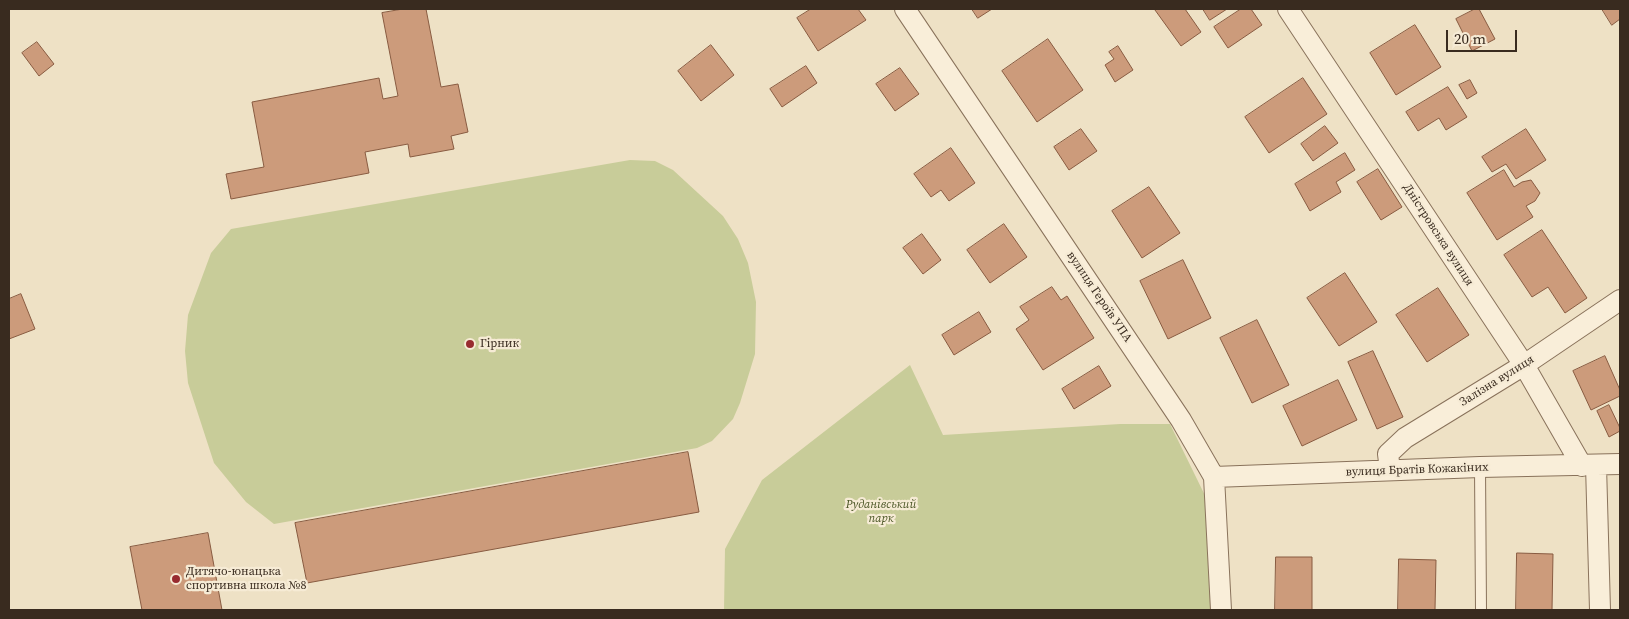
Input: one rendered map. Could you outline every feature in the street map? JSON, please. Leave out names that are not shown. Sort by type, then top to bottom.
[{"type":"street","name":"вулиця Героїв УПА","points":[[905,9],[1182,420],[1214,477],[1220,610]]},
{"type":"street","name":"Дністровська вулиця","points":[[1288,9],[1589,465]]},
{"type":"street","name":"Залізна вулиця","points":[[1390,470],[1388,454],[1405,438],[1524,365],[1620,300]]},
{"type":"street","name":"вулиця Братів Кожакіних","points":[[1214,477],[1620,464]]},
{"type":"street","points":[[1589,465],[1600,610]]},
{"type":"lane","points":[[1480,467],[1481,610]]},
{"type":"green space","name":"Гірник","points":[[630,160],[655,161],[673,170],[723,216],[738,239],[748,263],[756,302],[755,354],[740,403],[733,419],[712,441],[697,448],[274,524],[246,502],[214,463],[188,383],[185,351],[188,315],[211,253],[231,229]]},
{"type":"green space","name":"Руданівський парк","points":[[910,365],[943,435],[1120,424],[1170,424],[1217,520],[1218,610],[724,610],[725,549],[762,480]]},
{"type":"building","points":[[403,9],[426,9],[441,87],[458,84],[468,132],[451,136],[454,149],[410,157],[408,144],[365,152],[369,173],[231,199],[226,174],[264,167],[252,102],[379,78],[383,99],[398,96],[382,13]]},
{"type":"building","points":[[811,9],[858,9],[866,20],[818,51],[797,18]]},
{"type":"building","points":[[972,9],[992,9],[978,18]]},
{"type":"building","points":[[1185,9],[1201,32],[1181,46],[1155,10]]},
{"type":"building","points":[[1203,9],[1227,9],[1210,20]]},
{"type":"building","points":[[1241,9],[1251,9],[1262,25],[1228,48],[1214,27]]},
{"type":"building","points":[[1475,9],[1479,9],[1495,39],[1472,51],[1456,19]]},
{"type":"building","points":[[1602,9],[1620,9],[1620,19],[1612,25]]},
{"type":"building","points":[[1415,25],[1441,67],[1396,95],[1370,53]]},
{"type":"building","points":[[1048,39],[1083,90],[1037,122],[1002,71]]},
{"type":"building","points":[[37,42],[54,64],[39,76],[22,53]]},
{"type":"building","points":[[711,45],[734,75],[701,101],[678,71]]},
{"type":"building","points":[[1118,46],[1133,70],[1115,82],[1105,65],[1114,59],[1109,52]]},
{"type":"building","points":[[806,66],[817,83],[782,107],[770,89]]},
{"type":"building","points":[[900,68],[919,94],[895,111],[876,84]]},
{"type":"building","points":[[1303,78],[1327,114],[1269,153],[1245,117]]},
{"type":"building","points":[[1470,80],[1477,93],[1467,99],[1459,85]]},
{"type":"building","points":[[1448,87],[1467,117],[1446,130],[1439,118],[1418,131],[1406,112]]},
{"type":"building","points":[[1325,126],[1338,143],[1313,161],[1301,144]]},
{"type":"building","points":[[1081,129],[1097,151],[1069,170],[1054,147]]},
{"type":"building","points":[[1526,129],[1546,160],[1516,179],[1506,164],[1492,172],[1482,157]]},
{"type":"building","points":[[951,148],[975,183],[949,201],[941,190],[931,197],[914,174]]},
{"type":"building","points":[[1345,153],[1355,170],[1336,182],[1341,192],[1310,211],[1295,184]]},
{"type":"building","points":[[1378,169],[1402,207],[1381,220],[1357,182]]},
{"type":"building","points":[[1504,170],[1514,187],[1522,182],[1531,180],[1540,193],[1535,201],[1526,206],[1533,217],[1497,240],[1467,193]]},
{"type":"building","points":[[1149,187],[1180,233],[1142,258],[1112,211]]},
{"type":"building","points":[[1004,224],[1027,257],[990,283],[967,250]]},
{"type":"building","points":[[1542,230],[1587,298],[1565,313],[1548,287],[1532,297],[1504,255]]},
{"type":"building","points":[[922,234],[941,260],[923,274],[903,248]]},
{"type":"building","points":[[1183,260],[1211,318],[1168,339],[1140,281]]},
{"type":"building","points":[[1345,273],[1377,322],[1339,346],[1307,298]]},
{"type":"building","points":[[1052,287],[1061,300],[1067,296],[1094,338],[1043,370],[1016,329],[1029,320],[1020,307]]},
{"type":"building","points":[[1438,288],[1469,335],[1427,362],[1396,315]]},
{"type":"building","points":[[21,294],[35,329],[9,339],[9,299]]},
{"type":"building","points":[[979,312],[991,332],[954,355],[942,335]]},
{"type":"building","points":[[1257,320],[1289,385],[1252,403],[1220,338]]},
{"type":"building","points":[[1373,351],[1403,417],[1377,429],[1348,362]]},
{"type":"building","points":[[1605,356],[1620,390],[1620,396],[1591,410],[1573,371]]},
{"type":"building","points":[[1099,366],[1111,386],[1074,409],[1062,389]]},
{"type":"building","points":[[1338,380],[1357,420],[1302,446],[1283,406]]},
{"type":"building","points":[[1609,405],[1620,431],[1609,437],[1597,411]]},
{"type":"building","points":[[688,452],[699,512],[307,583],[295,523]]},
{"type":"building","name":"Дитячо-юнацька спортивна школа №8","points":[[208,533],[222,610],[142,610],[130,547]]},
{"type":"building","points":[[1517,553],[1553,554],[1552,610],[1516,610]]},
{"type":"building","points":[[1276,557],[1312,557],[1312,610],[1275,610]]},
{"type":"building","points":[[1399,559],[1436,560],[1435,610],[1398,610]]},
{"type":"place","name":"Гірник","points":[[470,344]]},
{"type":"place","name":"Дитячо-юнацька спортивна школа №8","points":[[176,579]]}]
